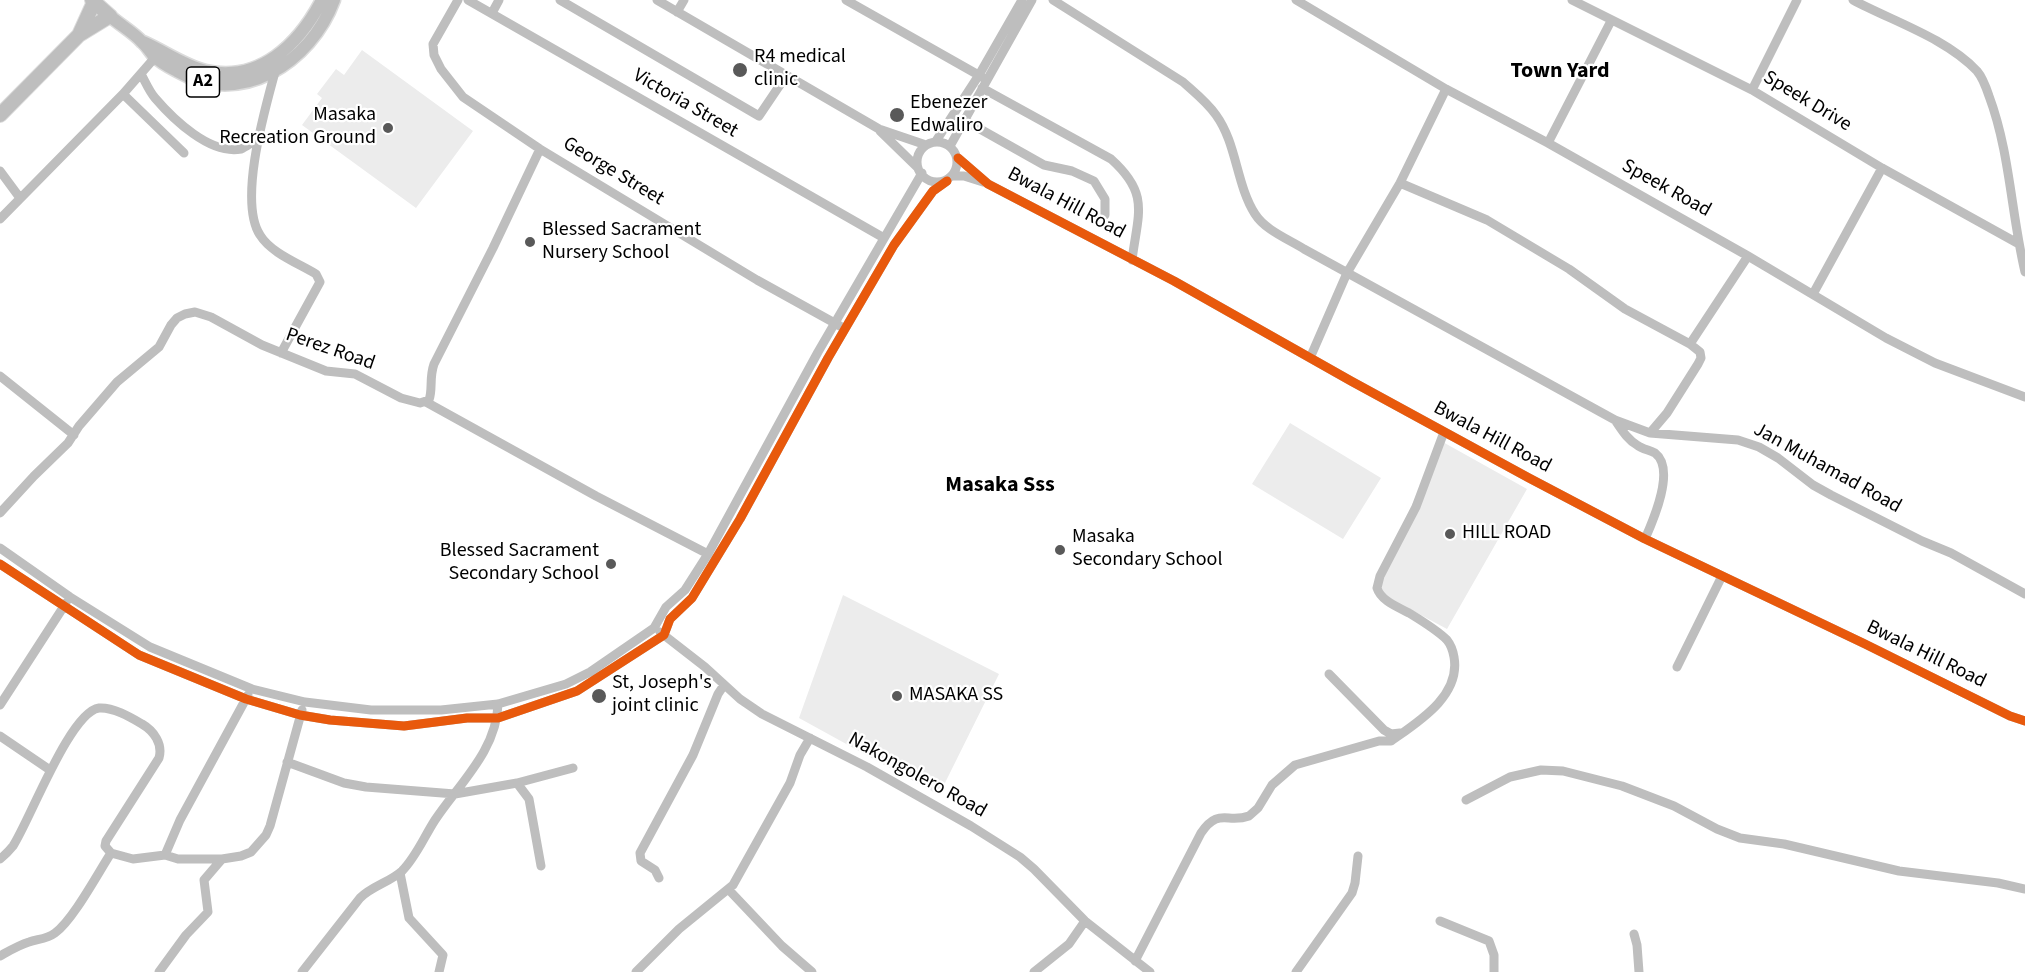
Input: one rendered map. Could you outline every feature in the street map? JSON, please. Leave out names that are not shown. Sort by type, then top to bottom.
[{"type":"highway","name":"A2","points":[[93,1],[110,16]]},
{"type":"highway","points":[[79,35],[93,1]]},
{"type":"highway","points":[[0,115],[79,35],[110,16]]},
{"type":"main road","name":"A2","points":[[110,16],[195,80],[213,85],[234,85],[255,80],[273,66],[299,52],[314,35],[327,3]]},
{"type":"street","name":"George Street","points":[[458,0],[433,44],[434,55],[441,69],[463,97],[540,149],[757,280],[845,328]]},
{"type":"street","name":"Victoria Street","points":[[468,0],[884,238]]},
{"type":"street","points":[[492,13],[499,0]]},
{"type":"street","points":[[560,0],[759,116],[786,76]]},
{"type":"street","points":[[657,0],[879,129],[926,145]]},
{"type":"street","points":[[677,12],[684,0]]},
{"type":"street","points":[[846,0],[1111,159],[1125,172],[1137,190],[1140,214],[1132,260]]},
{"type":"street","points":[[950,146],[1022,0]]},
{"type":"street","points":[[0,548],[70,597],[150,647],[252,689],[305,702],[371,710],[441,710],[498,704],[566,684],[590,672],[654,628],[666,607],[685,590],[708,554],[884,238],[919,170],[918,154],[926,145],[936,141],[982,81],[1032,0]]},
{"type":"street","name":"Jan Muhamad Road","points":[[1053,0],[1183,82],[1198,95],[1216,115],[1226,134],[1255,215],[1262,223],[1304,249],[1615,420],[1650,433],[1738,440],[1759,447],[1831,495],[1951,553],[2025,594]]},
{"type":"street","name":"Speek Road","points":[[1296,0],[1446,89],[1548,143],[1748,256],[1886,338],[1935,363],[2025,397]]},
{"type":"street","name":"Speek Drive","points":[[1572,0],[1752,90],[1882,168],[2019,244]]},
{"type":"street","points":[[1752,90],[1797,0]]},
{"type":"street","points":[[1853,0],[1942,45],[1968,63],[1982,77],[1999,122],[2025,272]]},
{"type":"street","points":[[1548,143],[1611,21]]},
{"type":"street","points":[[0,219],[123,94],[158,54]]},
{"type":"street","points":[[273,66],[257,140],[251,213],[255,225],[268,245],[316,274],[320,282],[281,353]]},
{"type":"street","points":[[141,74],[154,96],[187,129],[208,143],[224,148],[241,149],[257,140]]},
{"type":"street","points":[[1310,358],[1347,273],[1400,183],[1446,89]]},
{"type":"street","points":[[123,94],[184,153]]},
{"type":"street","points":[[964,120],[1044,165],[1072,171],[1094,181],[1105,200],[1105,215]]},
{"type":"street","points":[[879,129],[925,179],[932,182],[964,176],[988,183]]},
{"type":"street","points":[[0,564],[139,655],[246,699],[300,715],[330,720],[404,726],[467,718],[498,718],[577,691],[664,635],[670,619],[692,598],[740,519],[845,328],[894,245],[933,191],[949,179],[957,168],[958,158],[950,146],[936,141]]},
{"type":"street","points":[[426,402],[431,397],[430,379],[434,364],[540,149]]},
{"type":"street","name":"Bwala Hill Road","points":[[958,158],[988,183],[1174,281],[1444,432],[1645,539],[2025,722]]},
{"type":"street","points":[[1814,294],[1882,168]]},
{"type":"street","points":[[0,171],[20,198]]},
{"type":"street","points":[[1400,183],[1487,220],[1569,269],[1625,309],[1690,344],[1701,353],[1699,362],[1667,413],[1650,433]]},
{"type":"street","points":[[1690,344],[1748,256]]},
{"type":"street","name":"Perez Road","points":[[0,513],[74,435],[117,382],[159,347],[177,318],[195,312],[211,317],[246,338],[326,372],[355,374],[412,402],[426,402],[596,496],[708,554]]},
{"type":"street","points":[[0,376],[74,435]]},
{"type":"street","points":[[1615,420],[1631,441],[1658,456],[1662,470],[1663,486],[1657,510],[1645,539]]},
{"type":"street","points":[[1135,961],[1208,823],[1221,818],[1249,816],[1258,808],[1272,785],[1297,764],[1379,741],[1391,741],[1444,698],[1455,674],[1455,660],[1447,640],[1419,619],[1383,597],[1378,592],[1377,584],[1416,507],[1437,456],[1444,432]]},
{"type":"street","points":[[1677,667],[1722,576]]},
{"type":"street","points":[[0,705],[70,597]]},
{"type":"street","name":"Nakongolero Road","points":[[654,628],[705,667],[740,699],[762,714],[997,841],[1034,869],[1085,921],[1150,972]]},
{"type":"street","points":[[1329,674],[1384,730],[1391,734],[1403,732]]},
{"type":"street","points":[[659,878],[655,870],[641,861],[640,853],[693,755],[718,694],[724,685]]},
{"type":"street","points":[[165,855],[176,827],[252,689]]},
{"type":"street","points":[[0,859],[11,849],[19,836],[50,770],[78,724],[90,712],[98,708],[109,709],[146,726],[157,738],[161,751],[159,758],[106,841],[105,846],[111,853],[134,859],[165,855],[178,859],[222,859],[251,852],[266,835],[305,702]]},
{"type":"street","points":[[302,972],[360,898],[369,890],[400,873],[409,864],[436,819],[474,768],[498,718],[498,704]]},
{"type":"street","points":[[0,736],[50,770]]},
{"type":"street","points":[[636,972],[679,929],[733,885],[766,829],[810,738]]},
{"type":"street","points":[[287,762],[344,783],[366,788],[455,794],[517,783],[573,768]]},
{"type":"street","points":[[1466,800],[1510,777],[1541,770],[1563,771],[1622,786],[1674,806],[1717,829],[1740,838],[1784,844],[1899,871],[1998,883],[2025,889]]},
{"type":"street","points":[[517,783],[529,799],[541,866]]},
{"type":"street","points":[[0,956],[56,933],[67,921],[111,853]]},
{"type":"street","points":[[1296,972],[1352,893],[1358,856]]},
{"type":"street","points":[[159,972],[186,935],[206,916],[208,907],[204,880],[222,859]]},
{"type":"street","points":[[400,873],[407,914],[442,955],[439,972]]},
{"type":"street","points":[[728,889],[782,946],[812,972]]},
{"type":"street","points":[[1034,972],[1070,944],[1085,921]]},
{"type":"street","points":[[1440,921],[1489,941],[1494,955],[1494,972]]},
{"type":"street","points":[[1634,934],[1639,972]]},
{"type":"shaded area","name":"Masaka Recreation Ground","points":[[362,50],[473,131],[416,208],[302,125],[322,98],[317,94],[336,69],[344,75]]},
{"type":"shaded area","points":[[1290,423],[1381,478],[1343,539],[1252,484]]},
{"type":"shaded area","name":"HILL ROAD","points":[[1441,441],[1527,489],[1447,629],[1378,592],[1378,579]]},
{"type":"shaded area","name":"MASAKA SS","points":[[843,595],[999,674],[939,795],[799,718]]},
{"type":"cycle path","points":[[958,158],[988,184],[1174,281],[1529,478],[1645,539],[2010,716],[2025,721]]},
{"type":"cycle path","points":[[0,564],[139,655],[246,699],[300,715],[330,720],[404,726],[467,718],[498,718],[577,691],[664,635],[670,619],[692,598],[740,519],[828,358],[894,245],[933,191],[947,181]]},
{"type":"place","name":"R4 medical clinic","points":[[740,70]]},
{"type":"place","name":"Ebenezer Edwaliro","points":[[897,115]]},
{"type":"place","name":"Masaka Recreation Ground","points":[[388,128]]},
{"type":"place","name":"Blessed Sacrament Nursery School","points":[[530,242]]},
{"type":"place","name":"HILL ROAD","points":[[1450,534]]},
{"type":"place","name":"Masaka Secondary School","points":[[1060,550]]},
{"type":"place","name":"Blessed Sacrament Secondary School","points":[[611,564]]},
{"type":"place","name":"St, Joseph's joint clinic","points":[[599,696]]},
{"type":"place","name":"MASAKA SS","points":[[897,696]]},
{"type":"district","name":"Town Yard","points":[[1560,72]]},
{"type":"district","name":"Masaka Sss","points":[[1000,486]]}]
